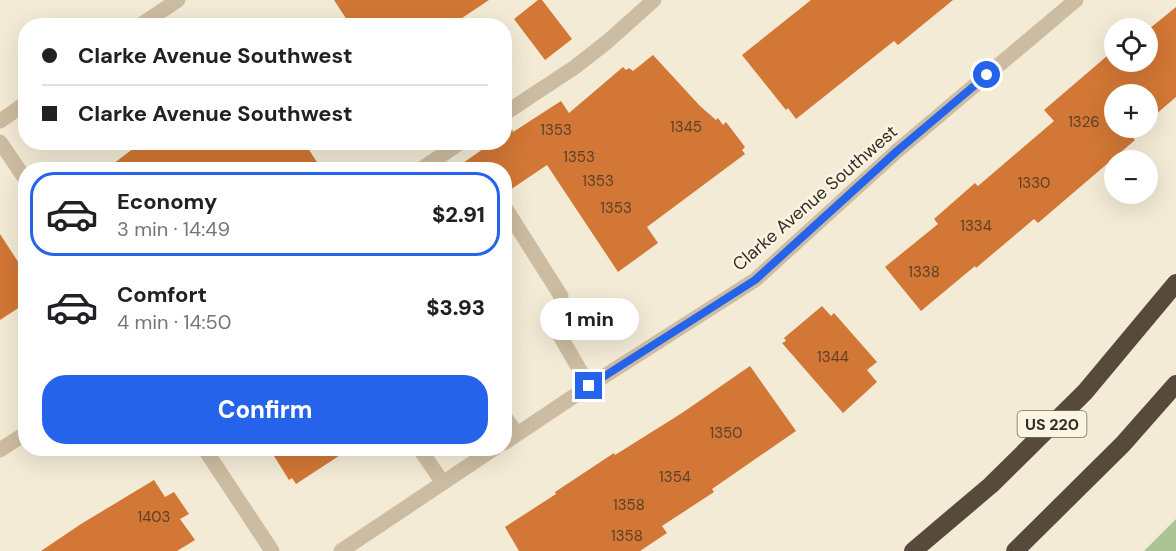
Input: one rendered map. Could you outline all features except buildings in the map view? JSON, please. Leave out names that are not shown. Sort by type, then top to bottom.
[{"type":"highway","name":"US 220","points":[[913,551],[991,485],[1085,392],[1176,283]]},
{"type":"highway","points":[[1015,551],[1123,444],[1176,384]]},
{"type":"street","points":[[151,18],[178,0]]},
{"type":"street","points":[[512,108],[607,42],[654,0]]},
{"type":"street","name":"Clarke Avenue Southwest","points":[[512,438],[755,280],[897,151],[1076,0]]},
{"type":"street","points":[[0,121],[18,109]]},
{"type":"street","points":[[0,142],[18,168]]},
{"type":"street","points":[[432,162],[449,150]]},
{"type":"street","points":[[512,219],[561,296],[559,334],[589,386]]},
{"type":"street","points":[[0,450],[18,438]]},
{"type":"street","points":[[209,456],[272,551]]},
{"type":"street","points":[[424,456],[443,483]]},
{"type":"street","points":[[341,551],[483,456]]},
{"type":"green space","points":[[1176,519],[1176,551],[1144,551]]},
{"type":"route","points":[[589,386],[755,280],[897,151],[987,75]]}]
